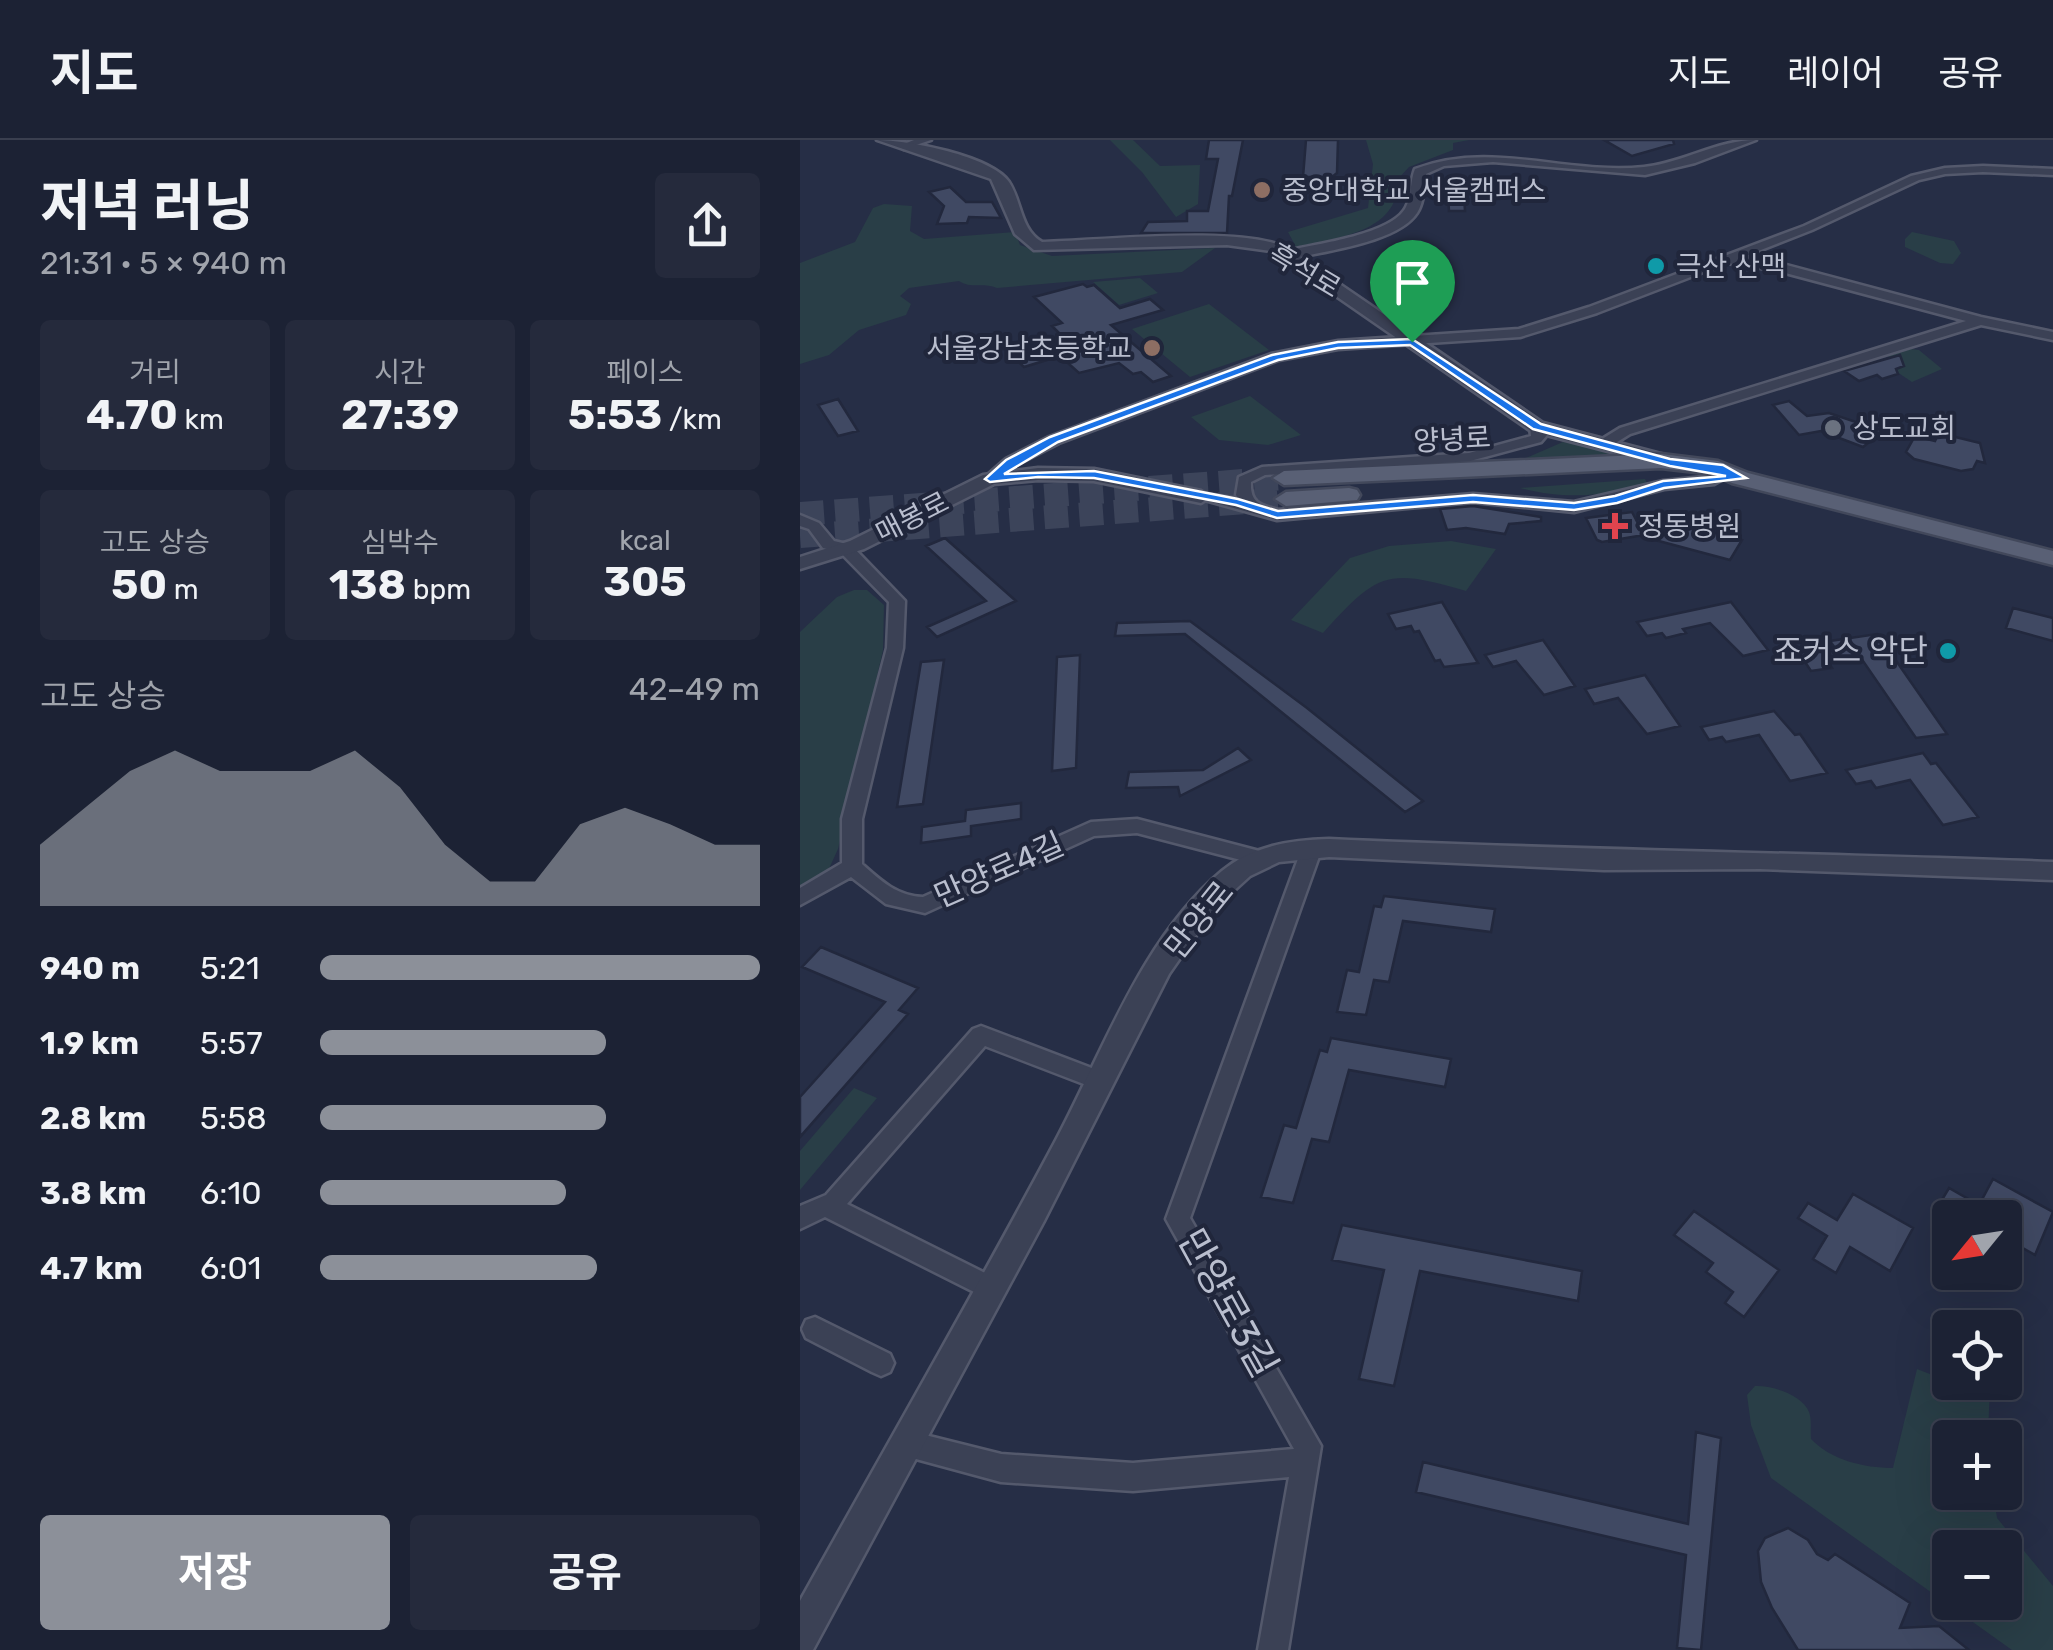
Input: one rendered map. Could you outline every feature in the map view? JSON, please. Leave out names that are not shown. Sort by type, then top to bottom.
[{"type":"main road","name":"양녕로","points":[[1740,478],[1714,480],[1644,472],[1414,490],[1285,488],[1462,468],[1670,462],[1718,468],[1740,478],[2053,558]]},
{"type":"main road","points":[[1914,520],[2053,537]]},
{"type":"street","name":"흑석로","points":[[884,140],[994,175],[1002,184],[1026,240],[1038,247],[1266,244],[1289,255],[1542,437],[1580,438],[1670,462]]},
{"type":"street","points":[[904,146],[926,140]]},
{"type":"street","points":[[1289,255],[1361,237],[1396,222],[1412,210],[1420,172],[1450,156],[1512,153],[1631,172],[1654,170],[1749,140]]},
{"type":"street","points":[[990,479],[1010,462],[1054,440],[1276,357],[1338,345],[1520,333],[1720,262],[1827,220],[1915,178],[1945,171],[1983,169],[2053,172]]},
{"type":"street","points":[[1748,251],[1776,266]]},
{"type":"street","points":[[1720,262],[1776,266],[1980,322],[2053,336]]},
{"type":"street","points":[[1604,444],[1624,432],[1980,322]]},
{"type":"street","points":[[1462,468],[1508,459],[1542,437]]},
{"type":"street","points":[[1245,495],[1262,471],[1470,457],[1542,437]]},
{"type":"street","name":"매봉로","points":[[800,563],[845,548],[990,479],[1094,474],[1201,497]]},
{"type":"street","points":[[1201,497],[1245,495],[1277,515],[1473,498],[1551,508],[1614,500],[1663,485],[1714,480]]},
{"type":"street","points":[[1414,490],[1490,490],[1614,500]]},
{"type":"street","points":[[800,520],[814,526],[829,545],[845,548],[896,601],[895,648],[852,819],[852,866],[800,896]]},
{"type":"street","name":"만양로4길","points":[[852,866],[884,896],[902,906],[925,905],[1091,828],[1137,826],[1260,858]]},
{"type":"street","name":"만양로","points":[[800,1637],[1161,967],[1202,908],[1229,878],[1260,858],[1293,848],[1312,848],[1604,861],[1760,860],[2053,871]]},
{"type":"street","name":"만양로3길","points":[[1273,1650],[1308,1446],[1178,1219],[1312,848]]},
{"type":"street","points":[[830,1207],[981,1035],[1102,1082]]},
{"type":"street","points":[[800,1218],[825,1205],[990,1288]]},
{"type":"street","points":[[816,1329],[881,1362]]},
{"type":"street","points":[[905,1443],[1001,1468],[1133,1477],[1305,1462]]},
{"type":"shaded area","points":[[1110,140],[1133,140],[1160,166],[1200,165],[1198,204],[1176,217],[1142,172]]},
{"type":"shaded area","points":[[1366,140],[1469,140],[1453,143],[1453,150],[1409,167],[1398,179],[1389,211],[1363,230],[1296,247],[1288,232],[1368,208],[1373,164]]},
{"type":"shaded area","points":[[884,204],[912,206],[910,231],[924,239],[1015,232],[1020,245],[1052,256],[1215,248],[1182,272],[997,288],[959,281],[909,288],[900,296],[911,304],[906,315],[859,330],[829,355],[800,364],[800,263],[855,242],[873,208]]},
{"type":"shaded area","points":[[1912,232],[1954,241],[1961,253],[1953,264],[1940,263],[1905,247],[1905,239]]},
{"type":"shaded area","points":[[1140,278],[1158,293],[1119,305],[1093,282]]},
{"type":"shaded area","points":[[1209,304],[1269,350],[1190,377],[1132,329]]},
{"type":"shaded area","points":[[1919,350],[1942,369],[1912,382],[1891,368],[1895,361],[1888,356]]},
{"type":"shaded area","points":[[1250,396],[1301,435],[1268,445],[1219,440],[1191,417]]},
{"type":"shaded area","points":[[1563,442],[1588,445],[1619,456],[1526,458]]},
{"type":"shaded area","points":[[1645,479],[1648,485],[1584,495],[1520,488]]},
{"type":"shaded area","points":[[1451,541],[1496,549],[1466,591],[1401,578],[1372,587],[1357,597],[1323,633],[1291,620],[1350,558],[1389,546]]},
{"type":"shaded area","points":[[867,590],[884,605],[883,650],[838,849],[827,873],[800,888],[800,632],[837,597]]},
{"type":"shaded area","points":[[854,1088],[877,1098],[800,1190],[800,1151]]},
{"type":"shaded area","points":[[1917,1369],[1932,1375],[1932,1400],[1989,1400],[1989,1420],[1932,1420],[1932,1510],[1996,1510],[2007,1530],[1932,1530],[1932,1593],[1771,1478],[1751,1425],[1747,1395],[1755,1386],[1762,1386],[1793,1396],[1809,1412],[1811,1439],[1828,1452],[1871,1466],[1893,1468]]},
{"type":"shaded area","points":[[2022,1548],[2053,1586],[2053,1650],[2012,1650],[1970,1620],[2022,1620]]},
{"type":"building","points":[[1209,140],[1243,140],[1229,196],[1227,233],[1141,233],[1148,222],[1187,221],[1187,211],[1208,211],[1218,159],[1206,159]]},
{"type":"building","points":[[1306,140],[1338,140],[1337,173],[1332,177],[1303,177]]},
{"type":"building","points":[[1604,140],[1673,140],[1674,144],[1632,156]]},
{"type":"building","points":[[1447,182],[1463,182],[1465,211],[1449,211]]},
{"type":"building","points":[[950,187],[966,202],[992,202],[1001,218],[969,217],[967,223],[937,224],[944,206],[929,192]]},
{"type":"building","points":[[1083,284],[1094,285],[1120,308],[1150,299],[1163,310],[1111,325],[1171,376],[1153,382],[1119,363],[1079,373],[1060,356],[1024,367],[1012,356],[1065,339],[1052,326],[1062,323],[1034,297]]},
{"type":"building","points":[[1900,355],[1904,366],[1896,369],[1898,374],[1882,379],[1877,375],[1859,381],[1844,371]]},
{"type":"building","points":[[838,399],[858,431],[838,436],[818,405]]},
{"type":"building","points":[[1789,401],[1807,416],[1829,413],[1883,431],[1863,447],[1821,431],[1799,435],[1773,405]]},
{"type":"building","points":[[1939,433],[1980,443],[1985,463],[1977,461],[1973,469],[1961,471],[1914,459],[1906,452],[1915,436],[1935,441]]},
{"type":"building","points":[[1473,506],[1541,517],[1541,521],[1509,524],[1505,534],[1466,528],[1447,530],[1440,509]]},
{"type":"building","name":"정동병원","points":[[1632,512],[1644,535],[1602,542],[1597,540],[1586,518]]},
{"type":"building","points":[[1667,520],[1742,540],[1730,560],[1655,540]]},
{"type":"building","points":[[945,538],[1016,601],[937,637],[927,627],[986,601],[926,546]]},
{"type":"building","points":[[1442,602],[1478,663],[1444,667],[1440,660],[1435,661],[1419,631],[1414,632],[1411,626],[1396,629],[1388,614]]},
{"type":"building","points":[[1731,602],[1768,650],[1743,656],[1710,623],[1683,629],[1686,633],[1666,638],[1662,633],[1647,636],[1637,622]]},
{"type":"building","points":[[2013,608],[2053,618],[2053,641],[2006,628]]},
{"type":"building","points":[[1190,621],[1423,801],[1405,812],[1185,634],[1115,636],[1117,623]]},
{"type":"building","points":[[1877,634],[1947,734],[1916,738],[1861,658],[1829,663],[1832,668],[1811,671],[1799,653],[1835,648],[1830,641]]},
{"type":"building","points":[[1543,640],[1575,686],[1544,695],[1516,661],[1493,667],[1485,655]]},
{"type":"building","points":[[1080,655],[1076,768],[1052,771],[1057,657]]},
{"type":"building","points":[[944,660],[923,804],[897,807],[921,662]]},
{"type":"building","points":[[1645,675],[1680,726],[1647,734],[1618,698],[1594,704],[1585,689]]},
{"type":"building","points":[[1774,711],[1795,735],[1800,734],[1827,773],[1790,781],[1759,735],[1726,742],[1722,737],[1709,740],[1701,727]]},
{"type":"building","points":[[1238,748],[1251,760],[1180,796],[1178,787],[1126,788],[1129,772],[1203,770]]},
{"type":"building","points":[[1923,753],[1931,764],[1936,763],[1978,817],[1943,825],[1910,780],[1876,788],[1871,781],[1856,784],[1846,770]]},
{"type":"building","points":[[1021,803],[1021,819],[971,826],[971,836],[921,843],[922,827],[965,821],[966,810]]},
{"type":"building","points":[[1384,896],[1495,909],[1491,932],[1403,921],[1389,982],[1374,980],[1366,1015],[1337,1012],[1347,970],[1359,972],[1374,906],[1381,907]]},
{"type":"building","points":[[821,947],[918,988],[899,1010],[908,1014],[800,1137],[800,1097],[885,1002],[802,967]]},
{"type":"building","points":[[1331,1038],[1451,1059],[1445,1087],[1349,1070],[1329,1142],[1312,1139],[1293,1203],[1261,1197],[1284,1125],[1296,1128],[1320,1050],[1327,1052]]},
{"type":"building","points":[[1993,1179],[2053,1212],[2035,1255],[2022,1248],[2022,1200],[1982,1200]]},
{"type":"building","points":[[1949,1188],[1970,1200],[1942,1200]]},
{"type":"building","points":[[1853,1194],[1913,1228],[1890,1271],[1850,1247],[1836,1273],[1813,1259],[1827,1236],[1798,1218],[1808,1203],[1837,1220]]},
{"type":"building","points":[[1694,1211],[1779,1270],[1744,1317],[1725,1303],[1733,1292],[1706,1272],[1713,1263],[1674,1235]]},
{"type":"building","points":[[1342,1225],[1582,1271],[1578,1301],[1420,1271],[1394,1386],[1359,1379],[1384,1270],[1332,1260]]},
{"type":"building","points":[[1696,1432],[1721,1438],[1701,1650],[1677,1648],[1686,1555],[1416,1492],[1423,1462],[1688,1524]]},
{"type":"building","points":[[1788,1528],[1808,1540],[1817,1554],[1828,1560],[1835,1554],[1910,1603],[1900,1628],[1939,1626],[1969,1650],[1798,1650],[1761,1582],[1758,1551],[1765,1538]]},
{"type":"tunnel","points":[[800,514],[1284,478]]},
{"type":"tunnel","points":[[800,536],[1286,499]]},
{"type":"place","name":"중앙대학교 서울캠퍼스","points":[[1262,190]]},
{"type":"place","name":"극산 산맥","points":[[1656,266]]},
{"type":"place","name":"서울강남초등학교","points":[[1152,348]]},
{"type":"place","name":"상도교회","points":[[1833,428]]},
{"type":"place","name":"정동병원","points":[[1615,526]]},
{"type":"place","name":"죠커스 악단","points":[[1948,651]]},
{"type":"route","points":[[1412,342],[1537,426],[1670,462],[1718,468],[1740,478],[1663,485],[1574,507],[1551,508],[1473,498],[1277,515],[1238,502],[1094,474],[990,479],[1010,462],[1054,440],[1276,357],[1338,345],[1412,342]]}]
